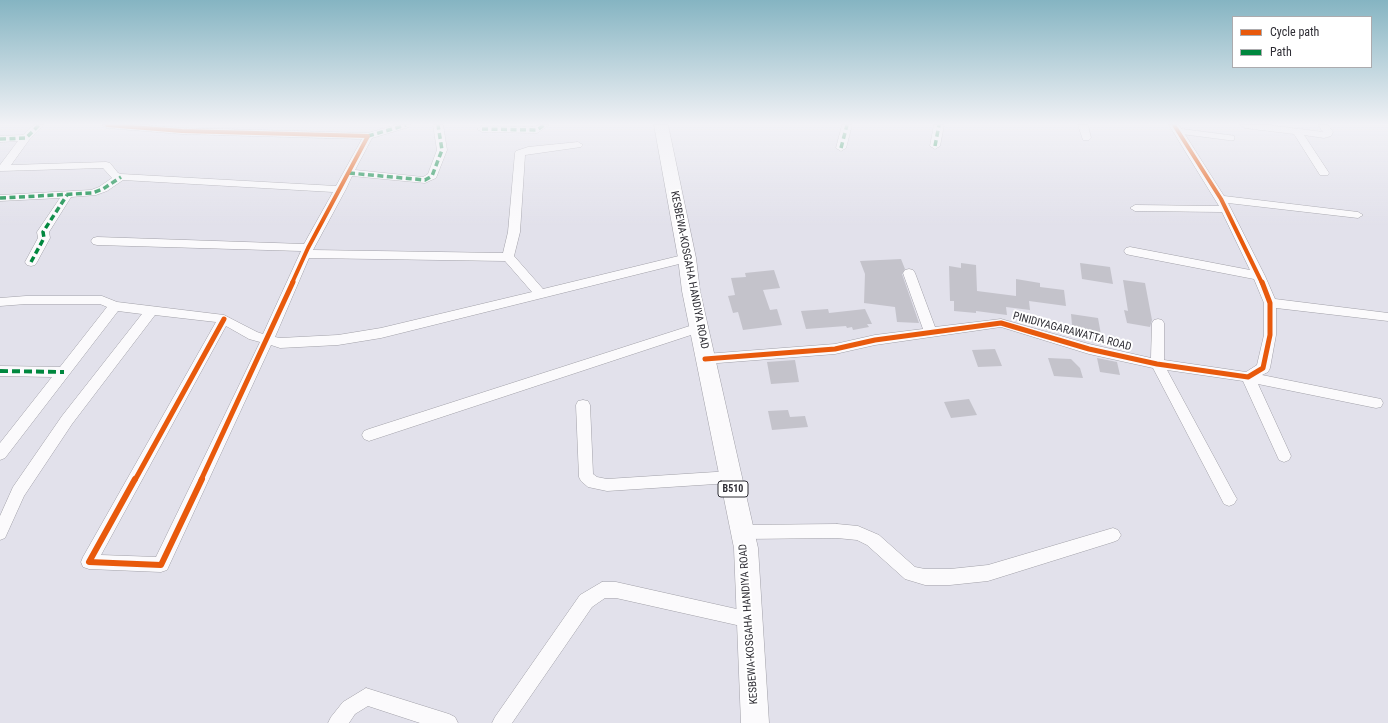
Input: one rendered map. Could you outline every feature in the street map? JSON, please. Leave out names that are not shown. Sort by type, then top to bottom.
[{"type":"main road","name":"KESBEWA-KOSGAHA HANDIYA ROAD","points":[[668,159],[687,258],[691,291],[746,548],[755,723]]},
{"type":"street","points":[[1,168],[9,159]]},
{"type":"street","points":[[224,319],[89,562],[161,565],[267,340],[307,251],[356,159]]},
{"type":"street","points":[[349,173],[425,180],[432,176],[439,159]]},
{"type":"street","points":[[508,257],[514,232],[520,159]]},
{"type":"street","points":[[1195,159],[1223,204],[1259,276],[1270,302],[1270,335],[1263,368],[1248,377],[1284,456]]},
{"type":"street","points":[[1315,159],[1324,173]]},
{"type":"street","points":[[1,168],[106,165],[116,176],[121,177],[340,188]]},
{"type":"street","points":[[0,198],[92,193],[103,189],[121,177]]},
{"type":"street","points":[[31,262],[44,238],[43,232],[67,195]]},
{"type":"street","points":[[1135,208],[1223,204],[1358,215]]},
{"type":"street","points":[[97,241],[307,251],[508,257],[541,294]]},
{"type":"street","points":[[1130,251],[1259,276]]},
{"type":"street","points":[[0,302],[26,300],[102,300],[115,306],[224,319],[253,336],[280,343],[338,340],[381,333],[687,258]]},
{"type":"street","points":[[909,273],[930,332]]},
{"type":"street","points":[[1270,302],[1388,317]]},
{"type":"street","points":[[0,454],[115,306]]},
{"type":"street","points":[[0,533],[18,492],[66,420],[152,310]]},
{"type":"street","name":"PINIDIYAGARAWATTA ROAD","points":[[705,359],[835,350],[875,340],[1001,323],[1089,349],[1158,364],[1248,377],[1376,403]]},
{"type":"street","points":[[1158,323],[1158,364],[1229,499]]},
{"type":"street","points":[[369,435],[700,328]]},
{"type":"street","points":[[0,370],[64,372]]},
{"type":"street","points":[[583,405],[586,476],[593,483],[608,485],[731,478]]},
{"type":"street","points":[[742,532],[837,531],[858,533],[873,540],[911,574],[925,577],[988,573],[1113,535]]},
{"type":"street","points":[[501,723],[586,601],[602,590],[616,590],[750,620]]},
{"type":"street","points":[[337,723],[349,708],[366,697],[449,723]]},
{"type":"building","points":[[901,259],[905,269],[902,274],[919,323],[897,322],[895,307],[864,303],[865,274],[860,261]]},
{"type":"building","points":[[961,263],[976,265],[977,291],[1016,296],[1016,279],[1040,283],[1040,287],[1064,290],[1066,306],[1029,301],[1030,310],[1006,307],[1007,315],[976,311],[976,313],[954,311],[954,301],[950,301],[949,266],[961,268]]},
{"type":"building","points":[[1080,263],[1110,267],[1113,284],[1082,279]]},
{"type":"building","points":[[774,270],[780,288],[763,290],[770,310],[777,309],[782,325],[743,330],[738,312],[733,313],[728,296],[735,295],[731,278],[746,277],[745,273]]},
{"type":"building","points":[[1123,280],[1145,283],[1152,320],[1150,327],[1127,323],[1124,310],[1128,311]]},
{"type":"building","points":[[828,309],[829,313],[865,309],[872,324],[867,324],[869,327],[853,330],[852,327],[847,328],[846,326],[806,329],[801,311]]},
{"type":"building","points":[[1071,314],[1098,318],[1102,340],[1073,336]]},
{"type":"building","points":[[995,349],[1002,366],[978,367],[972,350]]},
{"type":"building","points":[[1048,358],[1071,359],[1080,368],[1083,378],[1054,376]]},
{"type":"building","points":[[1097,358],[1117,362],[1120,375],[1100,372]]},
{"type":"building","points":[[795,360],[799,382],[771,384],[767,362]]},
{"type":"building","points":[[969,399],[977,415],[951,418],[944,402]]},
{"type":"building","points":[[788,410],[790,417],[805,416],[808,427],[772,430],[768,411]]},
{"type":"marked path","points":[[349,173],[425,180],[432,176],[439,159]]},
{"type":"marked path","points":[[0,198],[92,193],[103,189],[121,177]]},
{"type":"marked path","points":[[31,262],[44,238],[43,232],[67,195]]},
{"type":"marked path","points":[[0,371],[64,372]]},
{"type":"cycle path","points":[[224,319],[89,562],[161,565],[267,340],[308,248],[356,159]]},
{"type":"cycle path","points":[[705,359],[835,349],[875,340],[1001,323],[1089,349],[1157,364],[1248,377],[1263,368],[1270,335],[1270,303],[1259,276],[1221,199],[1195,159]]}]
